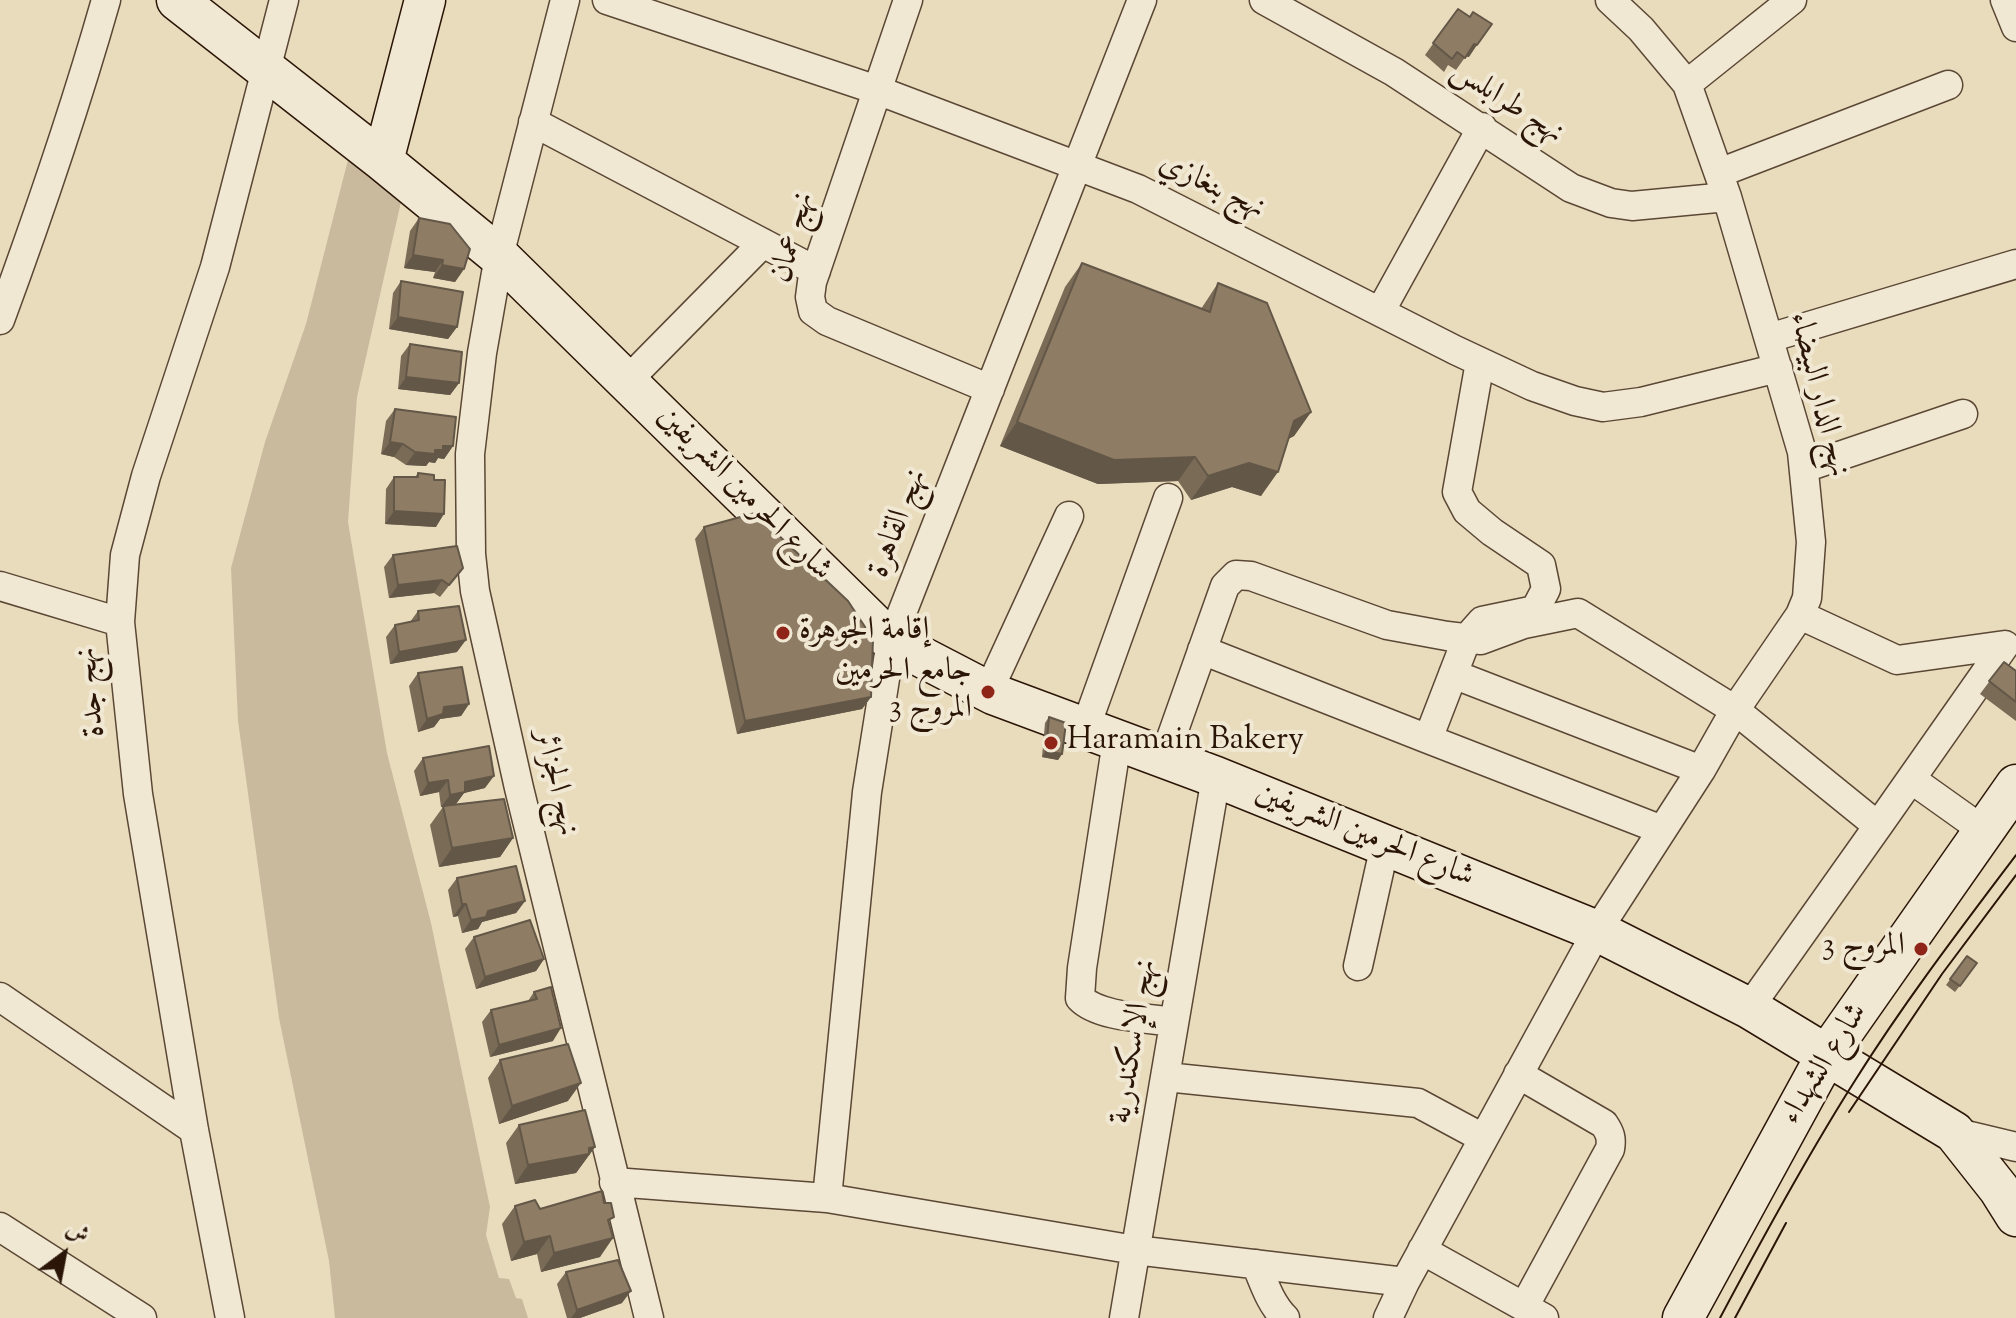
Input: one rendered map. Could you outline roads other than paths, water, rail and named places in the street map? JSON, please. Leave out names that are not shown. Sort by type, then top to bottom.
[{"type":"street","points":[[0,320],[49,187],[106,0]]},
{"type":"street","name":"شارع الحرمين الشريفين","points":[[177,0],[499,256],[891,641],[988,692],[1216,777],[1597,931],[1749,1008],[1954,1132]]},
{"type":"street","name":"نهج جدة","points":[[230,1318],[194,1130],[138,794],[120,622],[125,555],[146,476],[215,267],[284,0]]},
{"type":"street","points":[[383,161],[425,0]]},
{"type":"street","name":"نهج الجزائر","points":[[565,0],[499,256],[482,353],[470,454],[472,566],[519,788],[649,1318]]},
{"type":"street","name":"نهج بنغازي","points":[[607,0],[877,90],[1166,202],[1480,362],[1532,386],[1575,401],[1603,407],[1641,402],[1778,368]]},
{"type":"street","name":"نهج عمان","points":[[908,0],[816,271],[810,297],[813,311],[827,321],[990,389]]},
{"type":"street","name":"نهج القاهرة","points":[[827,1198],[867,792],[891,641],[1142,0]]},
{"type":"street","name":"نهج طرابلس","points":[[1264,0],[1394,72],[1571,188],[1611,203],[1632,206],[1723,185],[1948,85]]},
{"type":"street","name":"نهج الدار البيضاء","points":[[1388,1318],[1597,931],[1701,770],[1735,710],[1800,615],[1807,598],[1811,542],[1802,452],[1723,185],[1687,84],[1641,29],[1610,0]]},
{"type":"street","points":[[1687,84],[1792,0]]},
{"type":"street","points":[[2005,0],[2016,27]]},
{"type":"street","points":[[533,122],[816,271]]},
{"type":"street","points":[[1380,312],[1482,127]]},
{"type":"street","points":[[627,381],[763,243]]},
{"type":"street","points":[[1769,338],[2016,264]]},
{"type":"street","points":[[1428,739],[1467,638],[1482,621],[1535,610],[1546,589],[1541,565],[1467,511],[1457,492],[1480,362]]},
{"type":"street","points":[[1804,468],[1963,414]]},
{"type":"street","points":[[1168,498],[1101,735],[1080,998],[1086,1005],[1099,1010],[1174,1022]]},
{"type":"street","points":[[988,692],[1069,516]]},
{"type":"street","points":[[1164,758],[1225,586],[1236,575],[1251,576],[1387,625],[1481,640],[1524,624],[1578,613],[1735,710],[1878,826]]},
{"type":"street","points":[[0,586],[120,622]]},
{"type":"street","points":[[1749,1008],[2005,645],[1897,660],[1800,615]]},
{"type":"street","points":[[1202,650],[1662,830]]},
{"type":"street","points":[[1453,674],[1701,770]]},
{"type":"street","name":"نهج الإسكندرية","points":[[1124,1318],[1216,777]]},
{"type":"street","points":[[1911,779],[1984,831]]},
{"type":"street","name":"شارع الشهداء","points":[[1683,1318],[1826,1056],[2016,785]]},
{"type":"street","points":[[1358,966],[1385,845]]},
{"type":"street","points":[[0,997],[194,1130]]},
{"type":"street","points":[[1422,1250],[1534,1312],[1611,1141],[1604,1124],[1518,1074]]},
{"type":"street","points":[[1166,1077],[1418,1103],[1483,1138]]},
{"type":"street","points":[[1954,1132],[2016,1147]]},
{"type":"street","points":[[1954,1132],[2016,1216]]},
{"type":"street","points":[[614,1182],[827,1198],[1135,1250],[1405,1282]]},
{"type":"street","points":[[0,1227],[142,1318]]},
{"type":"street","points":[[1256,1264],[1271,1300],[1285,1318]]},
{"type":"tram line","points":[[1720,1318],[1820,1137],[1856,1079],[1914,993],[2016,855]]},
{"type":"tram line","points":[[1849,1112],[1942,974],[2016,875]]},
{"type":"tram line","points":[[1735,1318],[1786,1223]]},
{"type":"place","name":"إقامة الجوهرة","points":[[783,633]]},
{"type":"place","name":"جامع الحرمين المروج 3","points":[[988,692]]},
{"type":"place","name":"Haramain Bakery","points":[[1051,743]]},
{"type":"place","name":"المروج 3","points":[[1921,949]]}]
